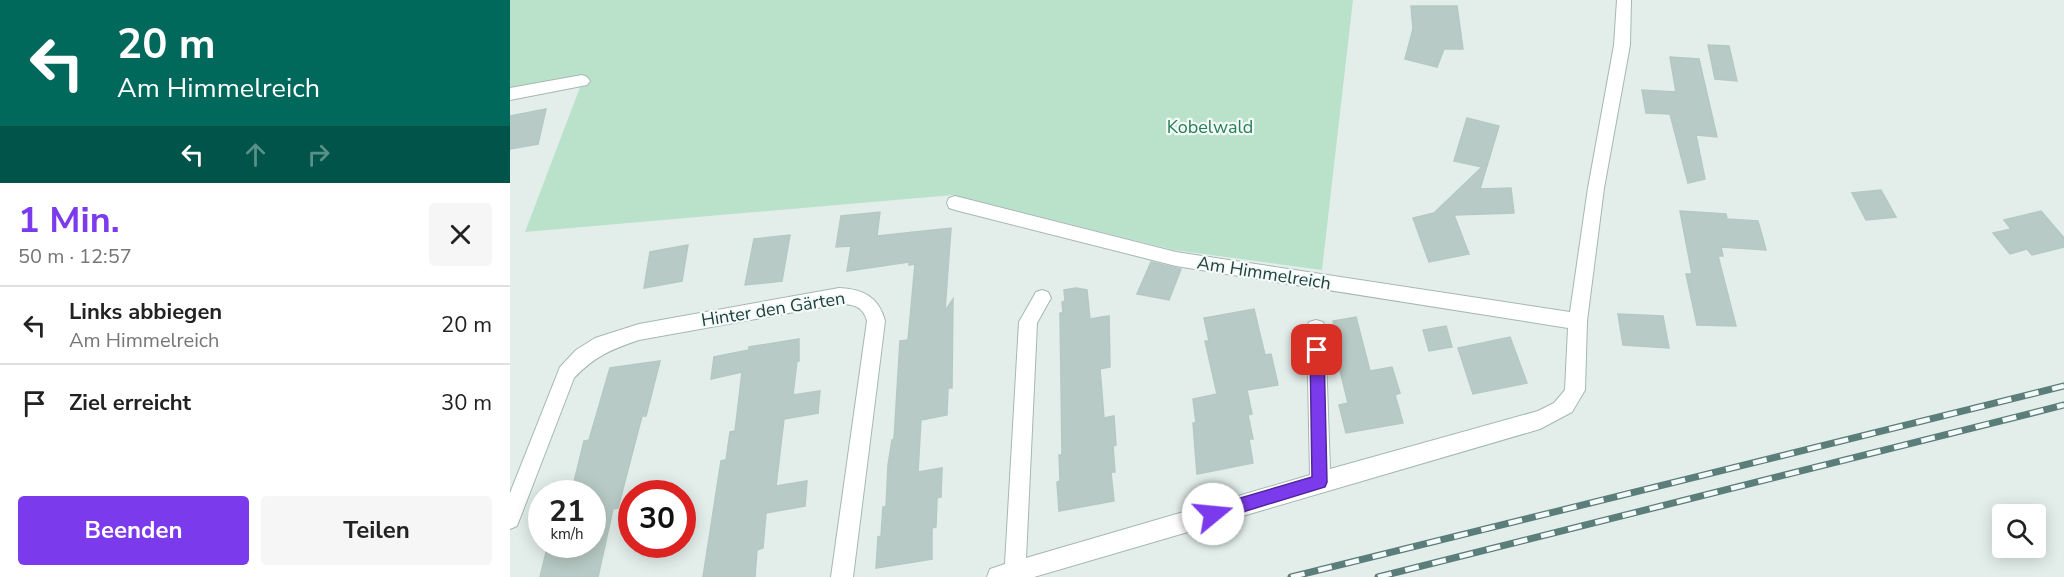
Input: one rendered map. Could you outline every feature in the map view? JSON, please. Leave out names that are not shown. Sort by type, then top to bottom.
[{"type":"street","points":[[1042,298],[1028,322],[1007,575],[1320,482],[1540,420],[1556,413],[1572,399],[1575,390],[1578,321],[1596,188],[1622,45],[1624,0]]},
{"type":"street","points":[[510,94],[582,81]]},
{"type":"street","name":"Am Himmelreich","points":[[955,202],[1176,259],[1578,321]]},
{"type":"street","name":"Hinter den Gärten","points":[[510,519],[567,373],[583,356],[602,344],[639,332],[839,296],[853,296],[866,301],[873,308],[876,321],[842,577]]},
{"type":"street","points":[[1316,328],[1320,482]]},
{"type":"green space","name":"Kobelwald","points":[[510,0],[1353,0],[1322,270],[1174,250],[953,195],[525,232],[582,82],[510,94]]},
{"type":"building","points":[[1411,6],[1457,6],[1463,49],[1444,49],[1437,67],[1405,59],[1413,29]]},
{"type":"building","points":[[1708,45],[1729,46],[1737,81],[1715,79]]},
{"type":"building","points":[[1670,57],[1699,59],[1717,137],[1696,135],[1705,179],[1688,183],[1670,114],[1646,113],[1642,90],[1676,92]]},
{"type":"building","points":[[546,109],[538,144],[510,149],[510,116]]},
{"type":"building","points":[[1467,118],[1499,126],[1480,189],[1511,188],[1514,213],[1454,215],[1469,254],[1429,262],[1413,218],[1434,213],[1482,167],[1454,161]]},
{"type":"building","points":[[1881,190],[1896,217],[1866,220],[1852,193]]},
{"type":"building","points":[[1680,211],[1726,214],[1727,219],[1758,221],[1766,250],[1721,247],[1723,256],[1718,256],[1736,326],[1697,325],[1686,274],[1692,274]]},
{"type":"building","points":[[2041,211],[2064,238],[2064,247],[2032,255],[2027,249],[2010,254],[1993,233],[2011,229],[2004,220]]},
{"type":"building","points":[[880,212],[877,236],[951,228],[945,311],[953,299],[952,388],[948,388],[947,415],[921,420],[918,472],[942,468],[941,497],[937,498],[936,527],[932,528],[932,559],[876,568],[878,537],[881,536],[883,507],[886,507],[888,465],[894,439],[900,341],[908,340],[915,264],[909,265],[909,262],[847,271],[851,246],[836,247],[841,216]]},
{"type":"building","points":[[790,235],[782,281],[745,285],[754,239]]},
{"type":"building","points":[[688,245],[682,281],[644,288],[650,252]]},
{"type":"building","points":[[1151,262],[1181,269],[1169,300],[1137,294]]},
{"type":"building","points":[[1076,288],[1087,290],[1090,319],[1109,316],[1110,367],[1100,369],[1104,418],[1114,416],[1115,472],[1111,472],[1114,501],[1059,511],[1057,482],[1060,481],[1059,455],[1062,455],[1060,313],[1063,313],[1064,290]]},
{"type":"building","points":[[1254,309],[1265,355],[1271,354],[1278,385],[1247,390],[1252,414],[1248,415],[1253,439],[1249,439],[1253,463],[1197,474],[1193,399],[1217,394],[1205,341],[1209,341],[1204,318]]},
{"type":"building","points":[[1618,314],[1663,316],[1669,348],[1623,345]]},
{"type":"building","points":[[1356,317],[1370,371],[1392,367],[1400,393],[1395,395],[1403,423],[1346,433],[1339,405],[1348,403],[1333,342],[1338,341],[1333,321]]},
{"type":"building","points":[[1446,326],[1452,347],[1429,351],[1423,330]]},
{"type":"building","points":[[1510,337],[1527,383],[1473,394],[1458,348]]},
{"type":"building","points":[[799,339],[799,361],[797,361],[793,395],[820,391],[818,413],[784,419],[776,486],[807,481],[805,506],[766,513],[763,548],[757,550],[755,577],[703,577],[721,461],[726,460],[730,432],[735,431],[742,372],[711,379],[714,357],[749,350],[749,347]]},
{"type":"building","points":[[660,361],[646,416],[642,416],[625,480],[618,480],[618,508],[613,509],[606,541],[606,480],[574,480],[584,441],[589,440],[610,368]]},
{"type":"building","points":[[545,558],[602,558],[598,577],[540,577]]},
{"type":"railway","points":[[1291,577],[2064,386]]},
{"type":"railway","points":[[1378,577],[2064,405]]},
{"type":"route","points":[[1213,514],[1320,482],[1317,350]]}]
